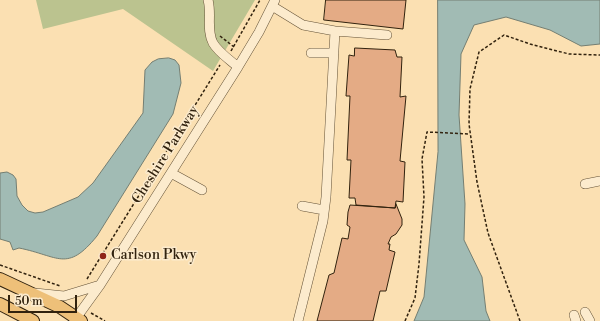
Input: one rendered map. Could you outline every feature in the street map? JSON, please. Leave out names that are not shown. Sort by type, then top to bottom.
[{"type":"main road","points":[[0,279],[60,307],[77,320]]},
{"type":"main road","points":[[0,304],[33,321]]},
{"type":"street","points":[[208,0],[210,8],[210,33],[213,43],[238,67]]},
{"type":"street","points":[[273,3],[303,25],[335,31],[387,35]]},
{"type":"street","name":"Cheshire Parkway","points":[[77,320],[260,32],[273,3]]},
{"type":"street","points":[[298,321],[324,210],[335,31]]},
{"type":"street","points":[[311,53],[334,53]]},
{"type":"street","points":[[171,173],[202,190]]},
{"type":"street","points":[[585,184],[600,181]]},
{"type":"street","points":[[302,206],[324,210]]},
{"type":"street","points":[[30,293],[64,296],[100,285]]},
{"type":"street","points":[[585,312],[590,321]]},
{"type":"path","points":[[87,280],[234,47],[260,0]]},
{"type":"path","points":[[216,33],[234,47]]},
{"type":"path","points":[[520,321],[488,233],[477,182],[470,134],[470,89],[479,52],[504,35],[530,44],[569,54],[600,55]]},
{"type":"path","points":[[405,321],[415,298],[419,264],[424,197],[422,159],[427,132],[470,134]]},
{"type":"green space","points":[[36,0],[255,0],[213,71],[123,9],[43,29]]},
{"type":"water","points":[[438,0],[600,0],[600,44],[581,46],[550,30],[506,17],[474,25],[461,54],[459,115],[465,204],[464,240],[482,277],[486,311],[490,321],[414,321],[424,297],[438,152]]},
{"type":"water","points":[[169,58],[175,60],[179,65],[181,83],[173,114],[97,236],[87,247],[78,255],[62,259],[19,248],[13,250],[10,242],[0,239],[0,173],[7,172],[13,175],[16,179],[17,196],[22,205],[28,211],[35,213],[43,212],[78,197],[93,183],[143,113],[145,70],[152,62],[158,59]]},
{"type":"building","points":[[326,0],[406,0],[403,29],[324,20]]},
{"type":"building","points":[[355,48],[395,50],[397,57],[402,57],[400,97],[406,96],[400,161],[405,162],[403,202],[396,201],[395,208],[356,205],[355,198],[349,198],[351,160],[347,160],[350,96],[346,96],[349,55],[354,56]]},
{"type":"building","points":[[396,204],[402,219],[402,225],[396,234],[391,237],[388,244],[390,244],[389,250],[395,252],[386,291],[380,291],[373,321],[317,321],[329,275],[334,273],[342,238],[348,239],[350,227],[347,225],[350,205],[395,208]]},
{"type":"place","name":"Carlson Pkwy","points":[[103,256]]}]
